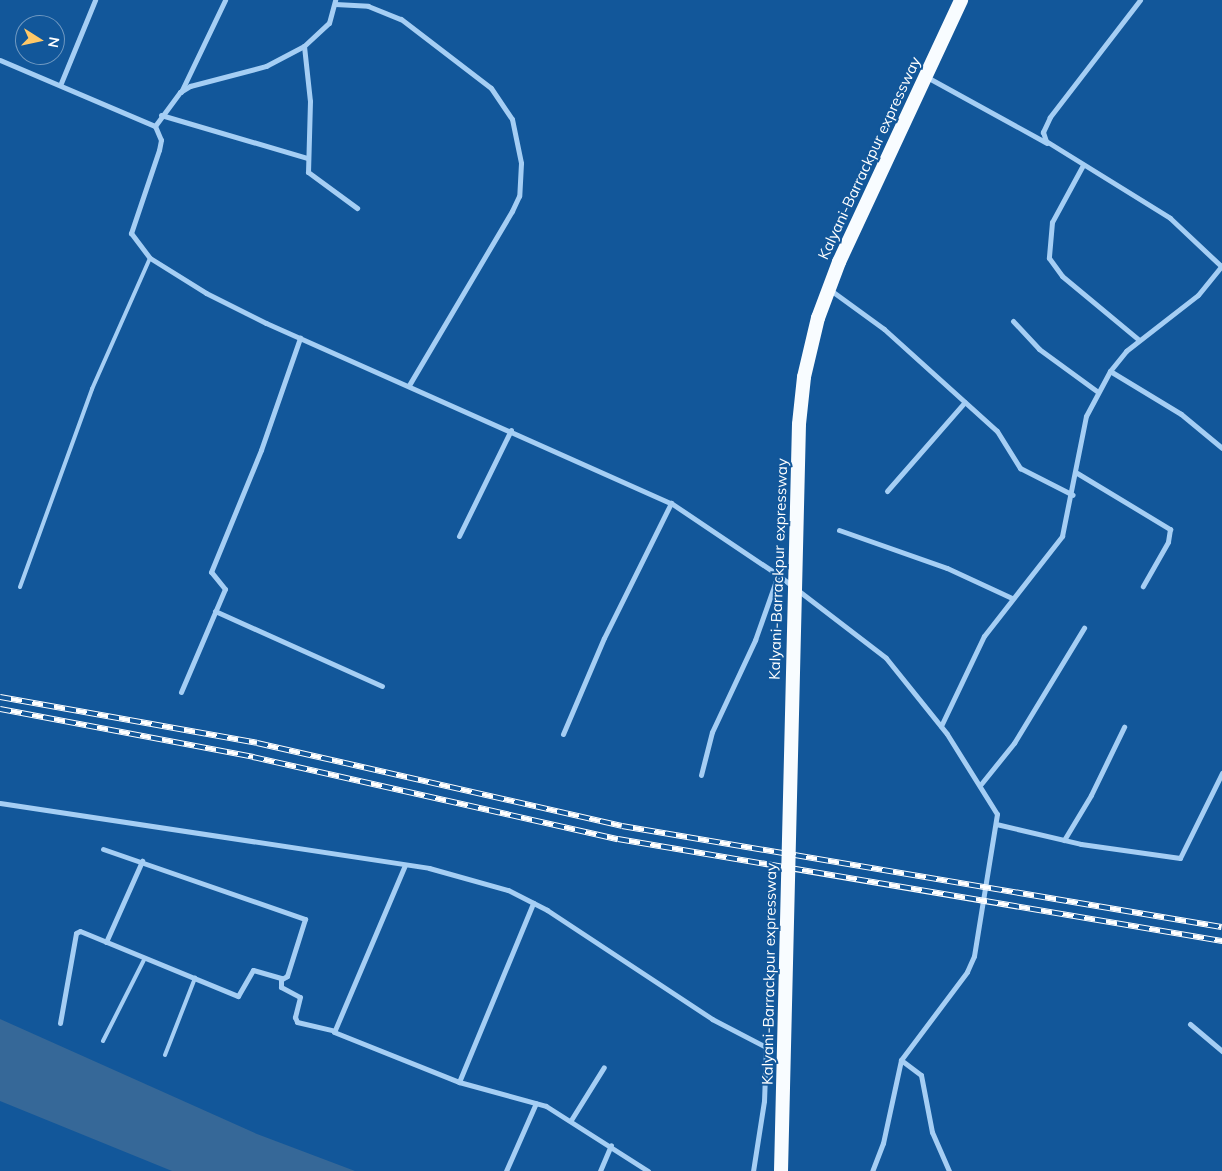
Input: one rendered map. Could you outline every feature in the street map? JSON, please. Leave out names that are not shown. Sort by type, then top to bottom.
[{"type":"highway","name":"Kalyani-Barrackpur expressway","points":[[781,1171],[799,424],[804,377],[829,289],[961,0]]},
{"type":"street","points":[[61,83],[94,0]]},
{"type":"street","points":[[155,126],[161,115],[180,92],[225,0]]},
{"type":"street","points":[[1052,146],[1043,132],[1050,117],[1140,0]]},
{"type":"street","points":[[180,92],[198,82],[266,66],[304,46],[329,23],[335,2],[368,6],[400,19],[491,88],[512,118],[521,163],[521,189],[512,211],[409,384]]},
{"type":"street","points":[[304,46],[310,101],[308,172],[356,208]]},
{"type":"street","points":[[0,60],[61,83],[155,126],[161,140],[159,150],[130,233],[150,258],[206,293],[300,338],[409,384],[671,504],[778,576],[886,658],[941,726],[995,805],[996,824],[974,956],[967,972],[901,1060],[884,1143],[872,1171]]},
{"type":"street","points":[[925,76],[1052,146],[1170,218],[1222,265],[1198,295],[1139,340],[1110,371],[1086,416],[1068,524],[1059,543],[1012,598],[984,636],[941,726]]},
{"type":"street","points":[[161,115],[307,158]]},
{"type":"street","points":[[1083,164],[1052,222],[1049,258],[1062,276],[1139,340]]},
{"type":"street","points":[[829,289],[884,329],[997,431],[1020,468],[1073,495]]},
{"type":"street","points":[[1013,321],[1039,348],[1098,392]]},
{"type":"street","points":[[181,692],[225,586],[211,572],[271,424],[300,338]]},
{"type":"street","points":[[1110,371],[1181,414],[1222,448]]},
{"type":"street","points":[[887,491],[965,402]]},
{"type":"street","points":[[459,536],[511,430]]},
{"type":"street","points":[[1077,473],[1170,529],[1168,542],[1143,586]]},
{"type":"street","points":[[563,734],[604,638],[671,504]]},
{"type":"street","points":[[839,530],[947,568],[1012,598]]},
{"type":"street","points":[[702,775],[712,732],[755,640],[778,576]]},
{"type":"street","points":[[215,611],[382,686]]},
{"type":"street","points":[[981,784],[1014,743],[1084,628]]},
{"type":"street","points":[[1064,840],[1091,795],[1124,727]]},
{"type":"street","points":[[996,824],[1064,840],[1180,858],[1222,773]]},
{"type":"street","points":[[0,803],[406,864],[508,890],[533,903],[712,1019],[766,1047],[764,1101],[753,1171]]},
{"type":"street","points":[[60,1023],[76,933],[106,942],[238,996],[253,970],[282,979],[287,976],[305,919],[103,848]]},
{"type":"street","points":[[106,942],[142,861]]},
{"type":"street","points":[[333,1030],[406,864]]},
{"type":"street","points":[[459,1082],[533,903]]},
{"type":"street","points":[[282,979],[281,987],[300,997],[295,1017],[297,1022],[333,1030],[459,1082],[536,1103],[571,1120],[648,1171]]},
{"type":"street","points":[[1190,1024],[1222,1052]]},
{"type":"street","points":[[901,1060],[921,1075],[932,1132],[949,1171]]},
{"type":"street","points":[[571,1120],[604,1067]]},
{"type":"street","points":[[506,1171],[536,1103]]},
{"type":"street","points":[[600,1171],[611,1145]]},
{"type":"lane","points":[[20,587],[99,372],[150,258]]},
{"type":"lane","points":[[103,1041],[145,958]]},
{"type":"lane","points":[[165,1055],[195,978]]},
{"type":"water","points":[[0,1019],[257,1134],[355,1171],[172,1171],[0,1101]]},
{"type":"railway","points":[[0,697],[257,743],[622,826],[1222,927]]},
{"type":"railway","points":[[0,709],[253,757],[618,839],[1222,941]]}]
